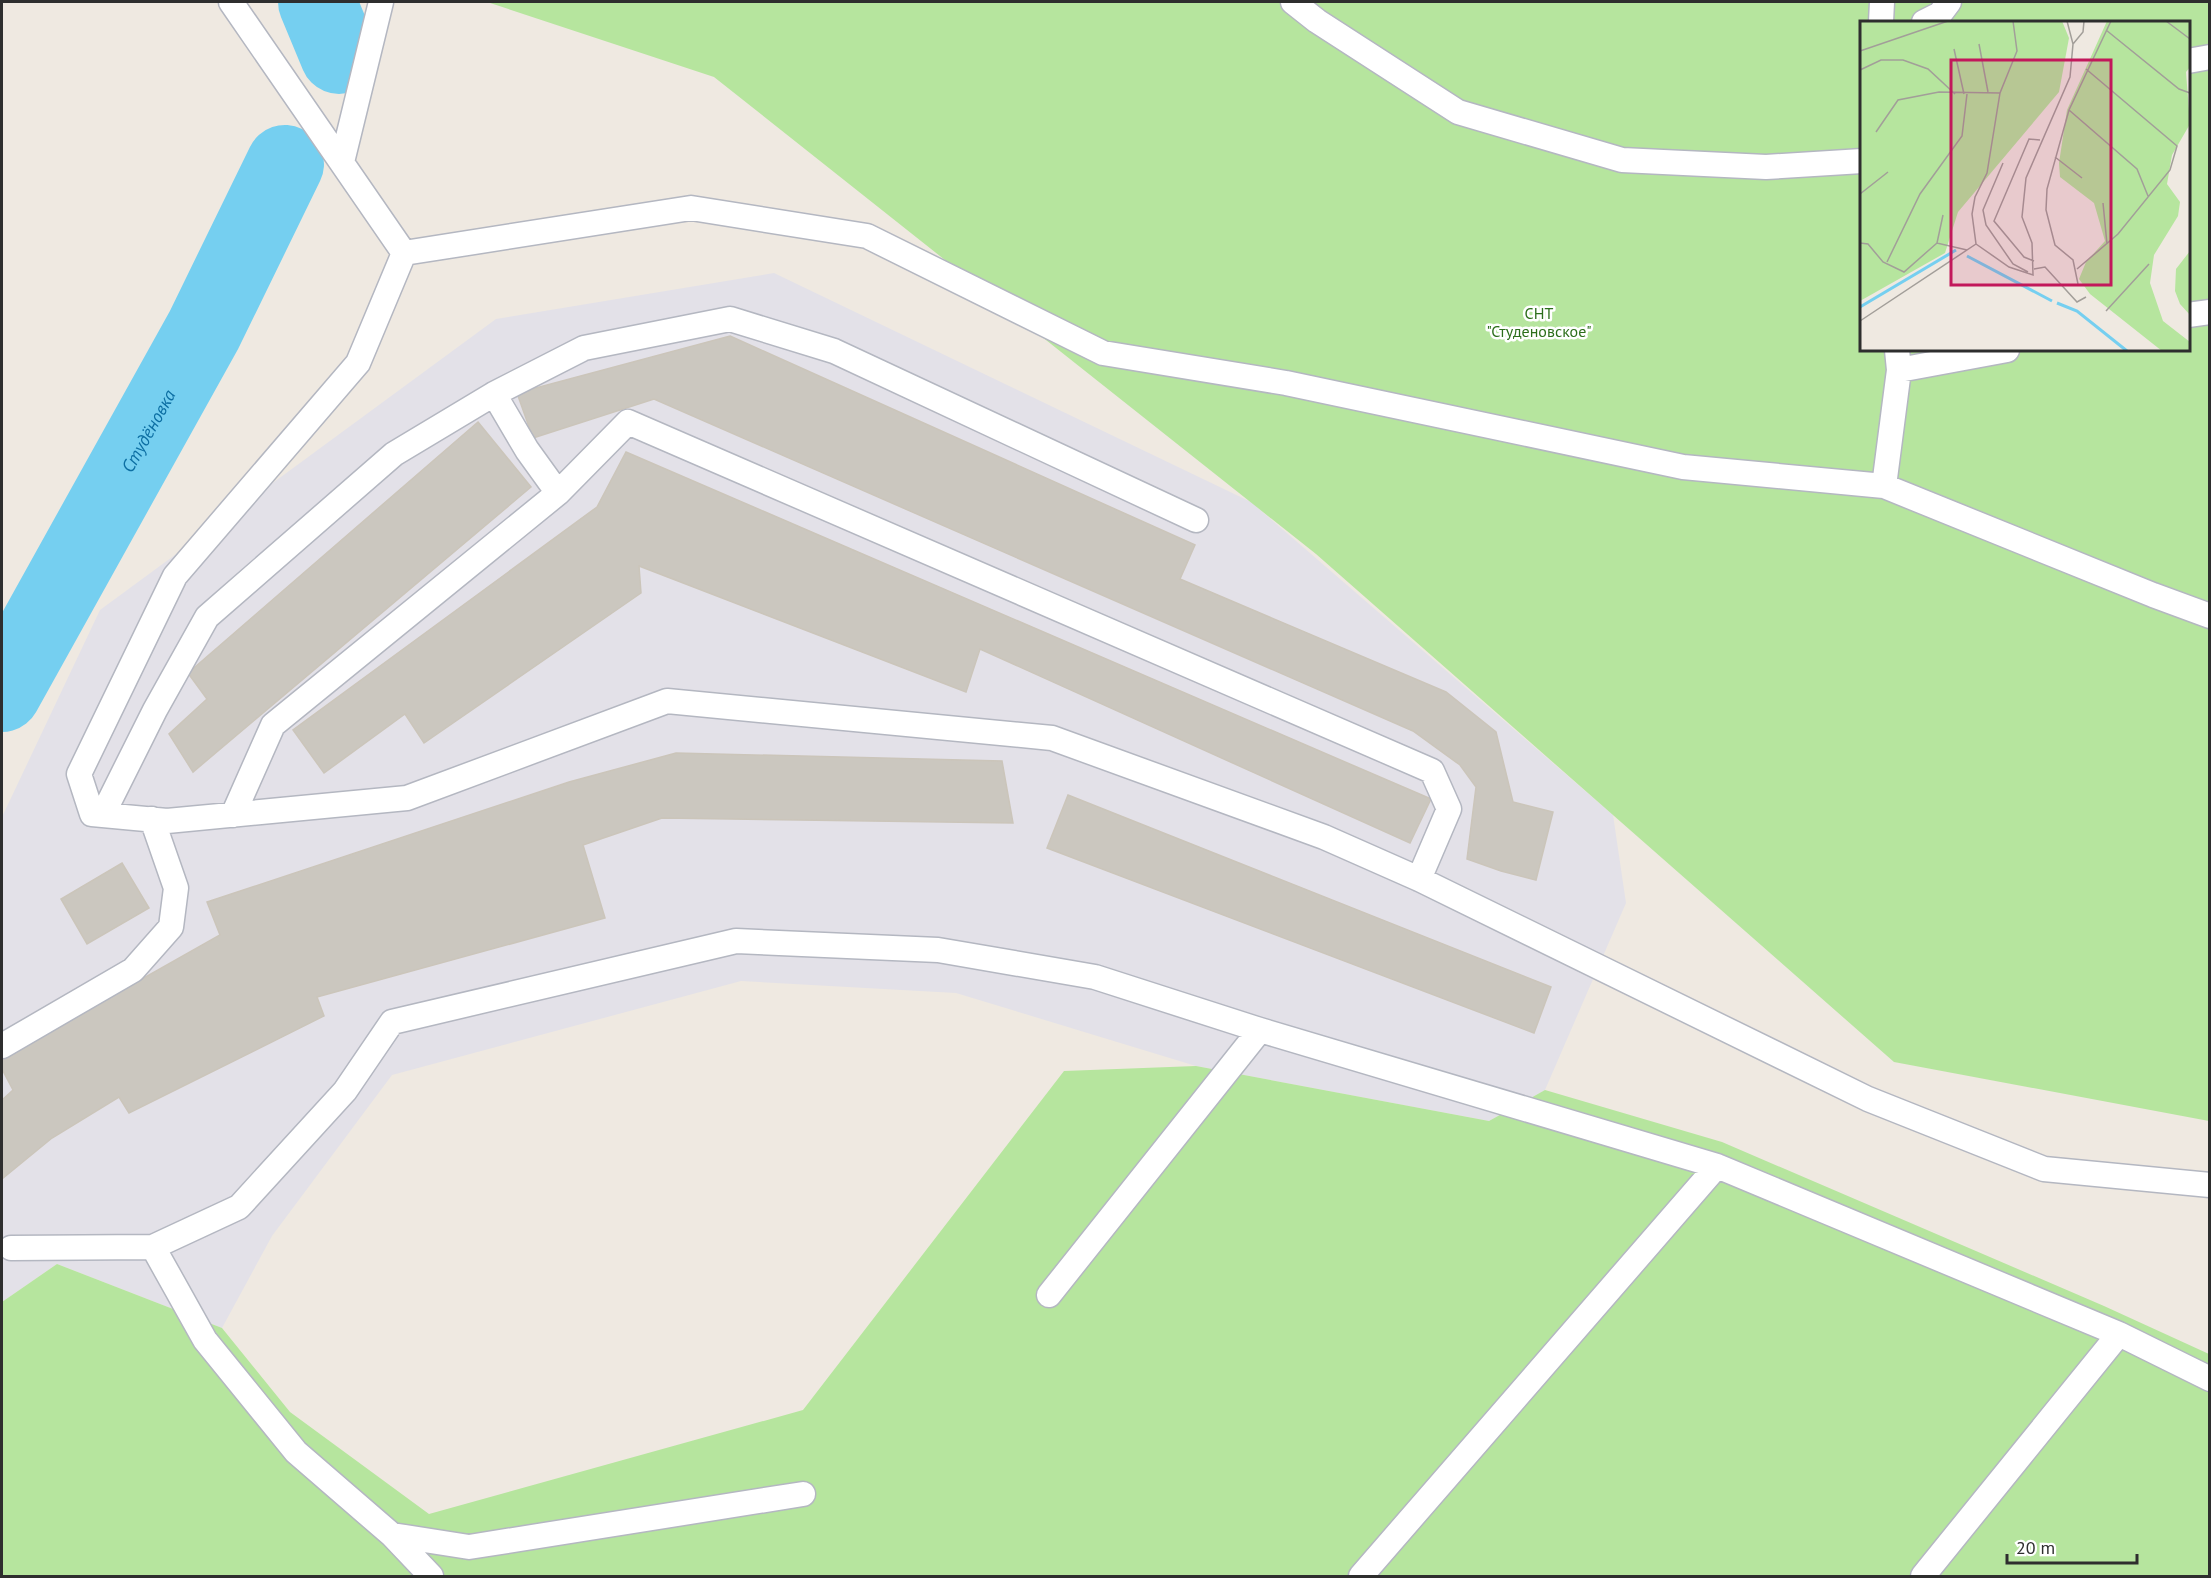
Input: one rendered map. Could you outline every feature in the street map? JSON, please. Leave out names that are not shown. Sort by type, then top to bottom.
[{"type":"lane","points":[[231,2],[404,253]]},
{"type":"lane","points":[[342,162],[381,2]]},
{"type":"lane","points":[[1293,2],[1317,21],[1458,112],[1622,160],[1766,167],[1860,160]]},
{"type":"lane","points":[[1881,21],[1882,2]]},
{"type":"lane","points":[[1926,21],[1940,14],[1949,2]]},
{"type":"lane","points":[[2190,61],[2210,57]]},
{"type":"lane","points":[[404,253],[691,208],[867,236],[1103,353],[1286,383],[1683,467],[1884,486],[2210,616]]},
{"type":"lane","points":[[404,253],[358,363],[175,576],[79,774],[92,814],[167,821],[408,798],[667,701],[1052,738],[1324,837],[1419,879],[1868,1099],[2044,1169],[2210,1185]]},
{"type":"lane","points":[[2190,315],[2210,312]]},
{"type":"lane","points":[[103,814],[155,710],[207,616],[394,453],[494,394],[584,348],[730,319],[834,351],[1196,520]]},
{"type":"lane","points":[[1884,486],[1898,360],[1996,351]]},
{"type":"lane","points":[[494,394],[527,450],[558,493]]},
{"type":"lane","points":[[233,815],[273,725],[558,493],[628,422],[1432,771],[1449,809],[1419,879]]},
{"type":"lane","points":[[2,1046],[133,970],[171,927],[176,888],[152,819]]},
{"type":"lane","points":[[11,1248],[153,1247],[239,1207],[345,1090],[392,1022],[736,941],[938,950],[1084,975],[1260,1030],[1717,1166],[2119,1334],[2210,1379]]},
{"type":"lane","points":[[1049,1295],[1260,1030]]},
{"type":"lane","points":[[1362,1576],[1717,1166]]},
{"type":"lane","points":[[153,1247],[205,1340],[296,1452],[392,1535],[431,1576]]},
{"type":"lane","points":[[1923,1576],[2119,1334]]},
{"type":"lane","points":[[392,1535],[469,1548],[803,1494]]},
{"type":"shaded area","points":[[774,273],[1251,502],[1613,815],[1626,903],[1545,1090],[1489,1121],[1196,1066],[956,993],[741,981],[392,1075],[272,1236],[222,1328],[57,1264],[2,1302],[2,817],[100,610],[496,319]]},
{"type":"green space","name":"СНТ \"Студеновское\"","points":[[487,2],[2209,2],[2209,1121],[1894,1062],[1316,554],[714,77]]},
{"type":"green space","points":[[1196,1066],[1489,1121],[1545,1090],[1722,1142],[2104,1306],[2209,1354],[2209,1576],[2,1576],[2,1302],[57,1264],[222,1328],[290,1412],[429,1514],[803,1410],[1064,1071]]},
{"type":"building","points":[[730,336],[1195,545],[1180,579],[1446,692],[1496,732],[1513,802],[1553,812],[1536,880],[1467,859],[1476,787],[1460,765],[1413,731],[654,399],[533,438],[517,393]]},
{"type":"building","points":[[478,422],[531,487],[193,772],[169,734],[207,699],[188,673]]},
{"type":"building","points":[[626,452],[1431,799],[1410,843],[980,649],[966,692],[639,566],[641,593],[424,743],[405,714],[324,773],[293,730],[597,507]]},
{"type":"building","points":[[676,753],[1002,761],[1013,823],[662,818],[583,845],[605,918],[317,997],[324,1016],[129,1113],[119,1097],[52,1138],[2,1179],[2,1100],[13,1090],[2,1069],[2,1058],[220,935],[207,902],[569,782]]},
{"type":"building","points":[[1068,795],[1551,987],[1534,1033],[1047,848]]},
{"type":"building","points":[[122,863],[149,908],[87,944],[61,899]]},
{"type":"waterway","name":"Студёновка","points":[[317,2],[339,55]]},
{"type":"waterway","name":"Студёновка","points":[[2,693],[204,330],[285,164]]}]
